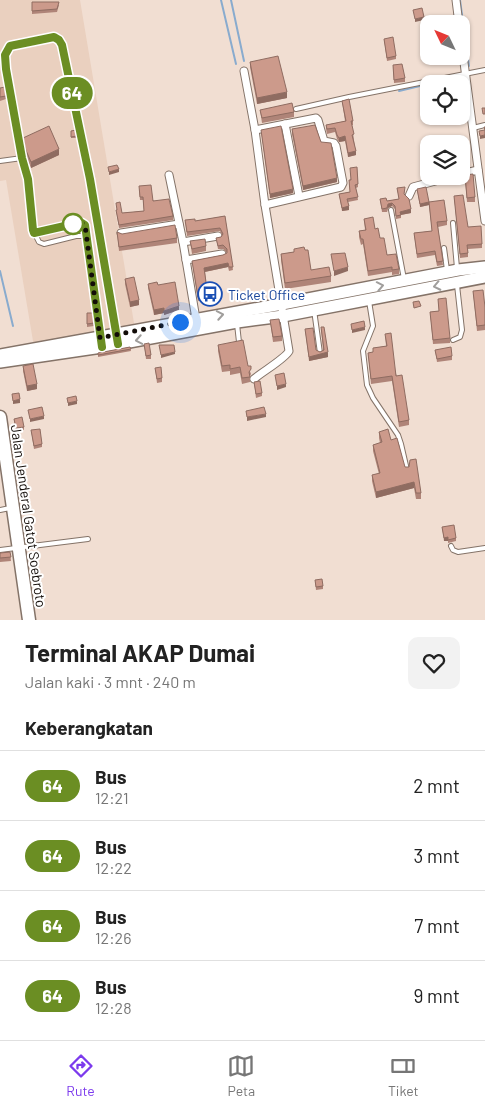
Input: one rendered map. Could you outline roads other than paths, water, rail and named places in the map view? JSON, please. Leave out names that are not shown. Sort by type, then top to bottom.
[{"type":"highway","name":"Jalan Jenderal Gatot Soebroto","points":[[0,417],[6,509],[17,548],[29,620]]},
{"type":"main road","points":[[116,339],[237,322],[404,281],[452,271],[485,267]]},
{"type":"main road","points":[[0,362],[116,339],[196,319],[283,310],[314,310],[485,277]]},
{"type":"main road","points":[[0,355],[101,342]]},
{"type":"street","points":[[456,0],[458,15]]},
{"type":"street","points":[[465,65],[485,221]]},
{"type":"street","points":[[244,71],[255,130],[289,354],[264,370],[254,379]]},
{"type":"street","points":[[255,130],[316,118],[324,141],[335,144],[338,155],[342,186],[265,205]]},
{"type":"street","points":[[285,124],[298,196]]},
{"type":"street","points":[[470,172],[478,170]]},
{"type":"street","points":[[169,175],[196,319]]},
{"type":"street","points":[[409,196],[413,188],[423,185]]},
{"type":"street","points":[[122,233],[179,224]]},
{"type":"street","points":[[183,242],[218,236]]},
{"type":"street","points":[[186,260],[222,254]]},
{"type":"lane","points":[[86,236],[76,236],[44,244],[39,242],[34,233],[28,179],[22,158],[5,55],[10,46],[49,38],[57,38],[62,45],[90,179],[116,339]]},
{"type":"lane","points":[[296,109],[485,70]]},
{"type":"lane","points":[[473,128],[485,125]]},
{"type":"lane","points":[[0,161],[22,158]]},
{"type":"lane","points":[[391,210],[404,281]]},
{"type":"lane","points":[[34,233],[82,223],[85,225],[101,342]]},
{"type":"lane","points":[[452,223],[452,271]]},
{"type":"lane","points":[[444,248],[452,271]]},
{"type":"lane","points":[[454,340],[460,337],[462,330],[457,282]]},
{"type":"lane","points":[[368,301],[373,326],[363,351],[368,385],[373,398],[398,435],[402,444],[407,470]]},
{"type":"lane","points":[[314,310],[320,353]]},
{"type":"lane","points":[[237,322],[239,342]]},
{"type":"lane","points":[[0,550],[88,539]]},
{"type":"lane","points":[[451,546],[453,550],[458,552],[485,548]]},
{"type":"waterway","points":[[221,0],[236,64]]},
{"type":"waterway","points":[[231,0],[244,61]]},
{"type":"waterway","points":[[460,0],[469,66]]},
{"type":"waterway","points":[[399,91],[420,86]]},
{"type":"waterway","points":[[0,271],[13,326]]},
{"type":"place","name":"Ticket Office","points":[[210,294]]}]
